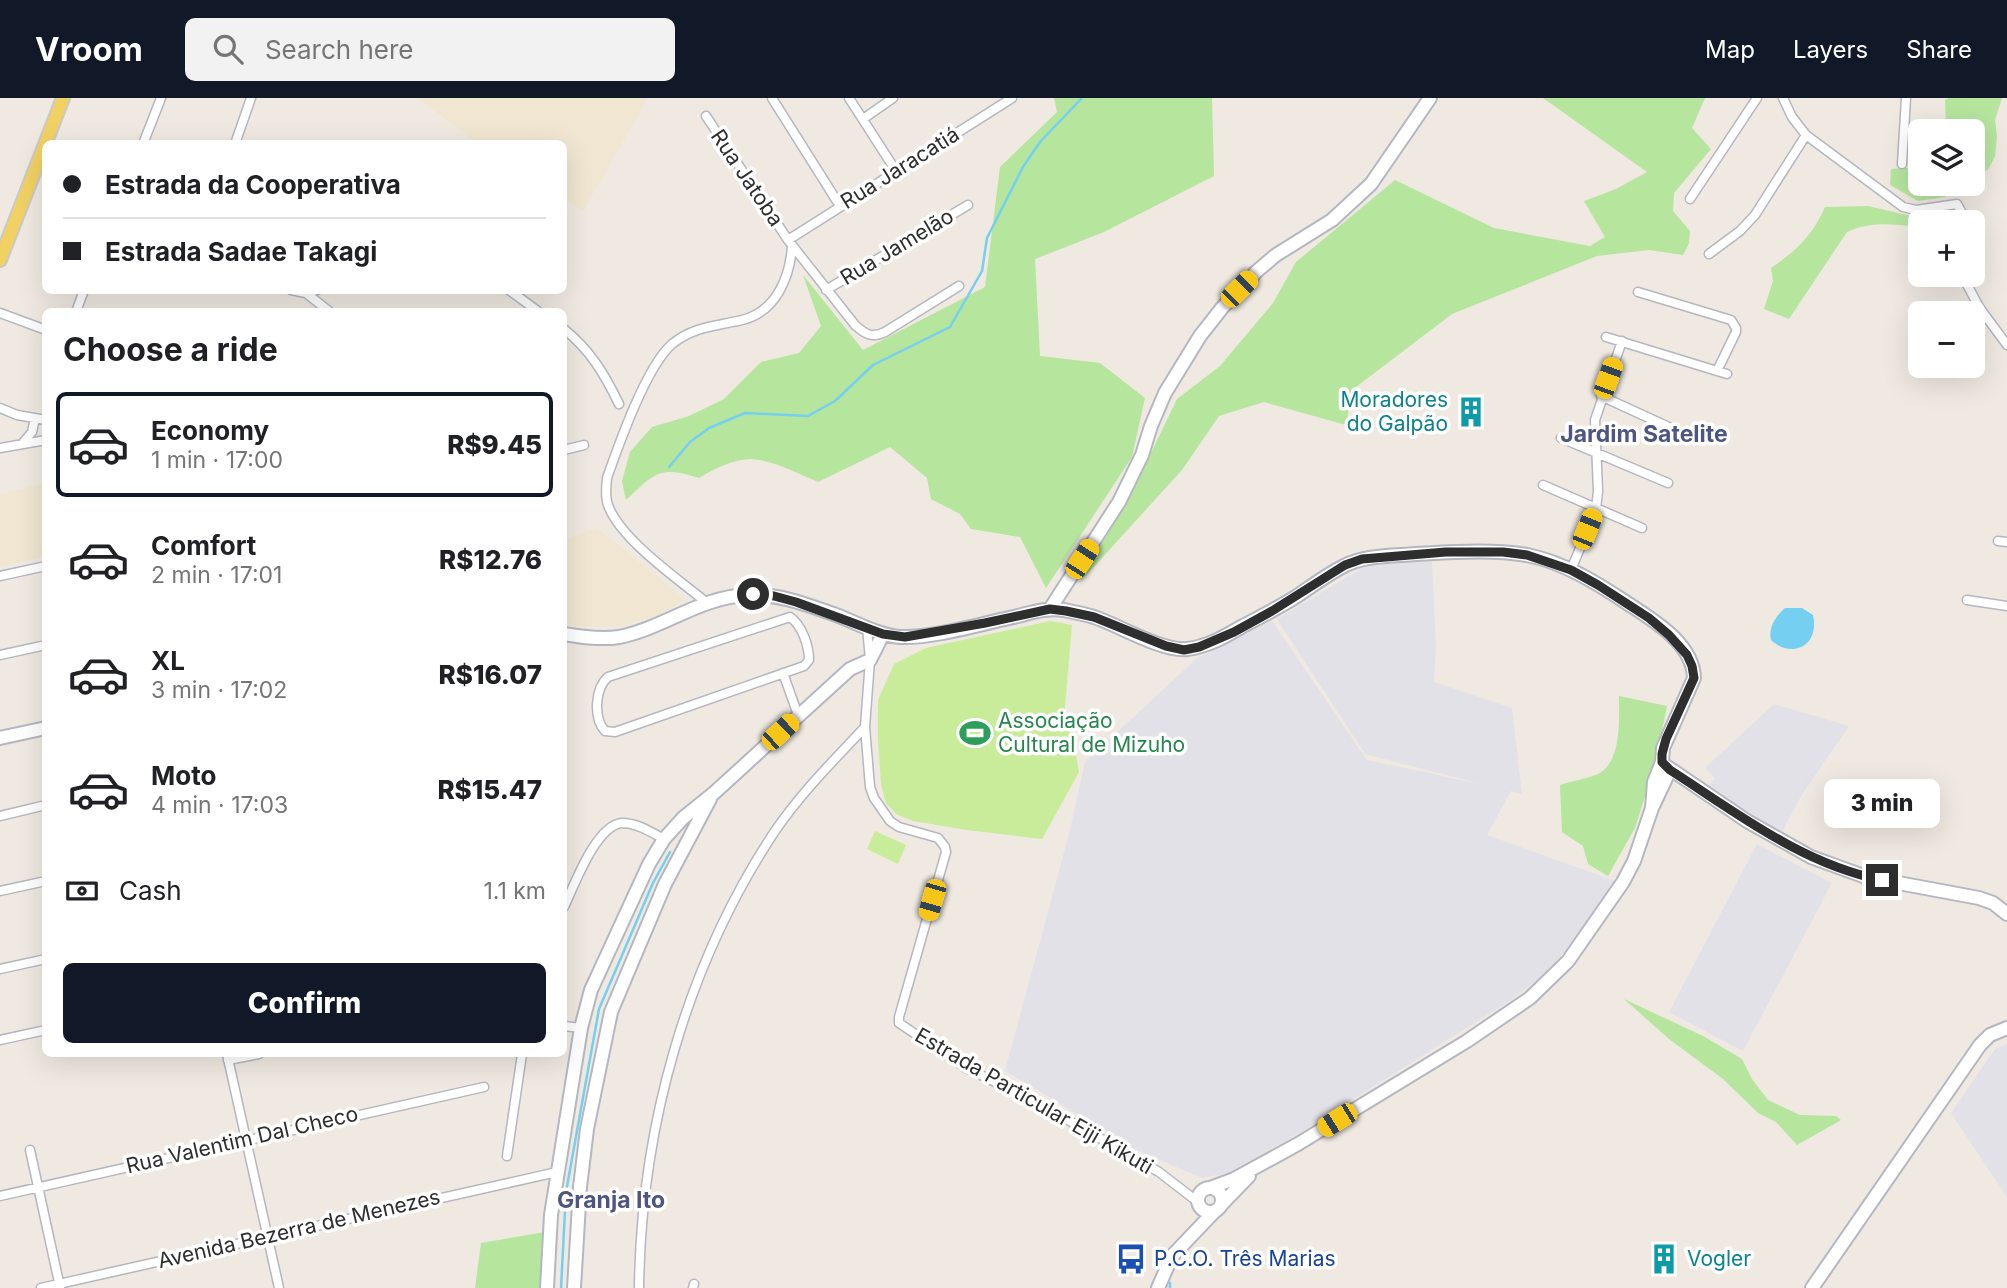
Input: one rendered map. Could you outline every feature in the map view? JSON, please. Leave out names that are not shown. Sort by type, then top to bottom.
[{"type":"main road","points":[[47,140],[63,98]]},
{"type":"main road","points":[[0,260],[42,152]]},
{"type":"street","points":[[145,140],[161,98]]},
{"type":"street","points":[[235,140],[251,98]]},
{"type":"street","points":[[772,98],[840,206]]},
{"type":"street","points":[[849,98],[896,171]]},
{"type":"street","points":[[863,119],[893,98]]},
{"type":"street","name":"Rua Jaracatiá","points":[[790,243],[840,206],[1012,98]]},
{"type":"street","points":[[1050,609],[1119,502],[1142,455],[1165,393],[1200,336],[1257,271],[1276,255],[1332,220],[1371,184],[1430,98]]},
{"type":"street","points":[[1690,199],[1757,98]]},
{"type":"street","points":[[1783,98],[1806,135],[1903,207],[1916,209],[1957,204],[1960,210]]},
{"type":"street","points":[[1902,164],[1906,98]]},
{"type":"street","name":"Rua Jatoba","points":[[706,116],[790,243],[826,290],[867,335],[877,335],[958,286]]},
{"type":"street","points":[[1709,254],[1740,231],[1755,215],[1806,135]]},
{"type":"street","name":"Rua Jamelão","points":[[826,290],[968,205]]},
{"type":"street","points":[[706,602],[622,528],[608,505],[607,478],[641,395],[662,356],[671,345],[692,331],[740,321],[759,313],[769,305],[783,285],[791,264],[790,243]]},
{"type":"street","points":[[1968,287],[1979,307],[2007,345]]},
{"type":"street","points":[[1638,292],[1731,320],[1736,332],[1717,371]]},
{"type":"street","points":[[307,294],[325,308]]},
{"type":"street","points":[[514,294],[534,308]]},
{"type":"street","points":[[0,313],[42,329]]},
{"type":"street","points":[[567,332],[592,356],[619,404]]},
{"type":"street","points":[[1606,337],[1727,374]]},
{"type":"street","points":[[1571,570],[1596,509],[1598,491],[1595,421],[1601,396],[1622,341]]},
{"type":"street","points":[[1601,396],[1697,440]]},
{"type":"street","points":[[0,408],[42,420]]},
{"type":"street","points":[[22,444],[32,432],[35,419]]},
{"type":"street","points":[[1562,438],[1668,483]]},
{"type":"street","points":[[0,448],[42,441]]},
{"type":"street","points":[[567,449],[584,445]]},
{"type":"street","points":[[1543,485],[1642,528]]},
{"type":"street","points":[[567,634],[615,638],[634,634],[706,602],[735,595],[774,596],[883,634],[905,637],[1050,609],[1094,617],[1166,646],[1184,650],[1199,647],[1234,632],[1345,565],[1362,559],[1446,552],[1503,552],[1538,558],[1571,570],[1649,618],[1669,635],[1687,655],[1694,678],[1666,739],[1662,754],[1666,766],[1634,861],[1623,882],[1568,961],[1530,998],[1467,1041],[1262,1164],[1225,1184],[1201,1192],[1197,1228]]},
{"type":"street","points":[[0,576],[42,567]]},
{"type":"street","points":[[1967,600],[2007,606]]},
{"type":"street","points":[[790,617],[798,623],[810,660],[804,666],[783,673],[615,732],[608,732],[600,724],[598,698],[602,682],[608,677],[790,617]]},
{"type":"street","points":[[639,1288],[642,1223],[651,1147],[695,985],[743,886],[776,829],[800,797],[865,727],[870,660],[867,627]]},
{"type":"street","points":[[547,1288],[551,1215],[581,1028],[603,963],[649,864],[664,839],[683,818],[850,669],[870,660],[883,634]]},
{"type":"street","points":[[0,655],[42,646]]},
{"type":"street","points":[[783,673],[798,715]]},
{"type":"street","name":"Estrada Particular Eiji Kikuti","points":[[865,727],[870,787],[880,810],[898,827],[929,835],[942,842],[946,852],[899,1023],[966,1068],[1035,1101],[1159,1172],[1199,1205]]},
{"type":"street","points":[[0,738],[42,729]]},
{"type":"street","points":[[1666,766],[1747,821],[1811,857],[1866,877],[1979,898],[1993,903],[2007,914]]},
{"type":"street","points":[[574,1288],[580,1187],[587,1129],[611,1012],[679,855],[714,793]]},
{"type":"street","points":[[0,816],[42,806]]},
{"type":"street","points":[[567,901],[598,839],[616,824],[628,824],[664,839],[673,839],[678,844],[679,855]]},
{"type":"street","points":[[0,891],[42,882]]},
{"type":"street","points":[[0,970],[42,960]]},
{"type":"street","points":[[567,1026],[581,1028]]},
{"type":"street","points":[[1812,1288],[1980,1045],[1990,1035],[2007,1028]]},
{"type":"street","points":[[0,1040],[42,1031]]},
{"type":"street","points":[[228,1057],[279,1288]]},
{"type":"street","points":[[508,1156],[522,1057]]},
{"type":"street","name":"Rua Valentim Dal Checo","points":[[0,1196],[484,1087]]},
{"type":"street","points":[[30,1150],[60,1286]]},
{"type":"street","points":[[1158,1288],[1172,1256],[1262,1164]]},
{"type":"street","name":"Avenida Bezerra de Menezes","points":[[41,1288],[60,1286],[557,1172]]},
{"type":"street","points":[[1210,1188],[1220,1194],[1218,1208]]},
{"type":"street","points":[[1199,1205],[1205,1211],[1218,1208]]},
{"type":"shaded area","points":[[418,98],[648,98],[583,211],[567,201],[567,140],[473,140]]},
{"type":"shaded area","points":[[42,484],[42,557],[0,567],[0,494]]},
{"type":"shaded area","points":[[597,528],[685,599],[662,614],[621,626],[582,627],[567,624],[567,539]]},
{"type":"shaded area","points":[[1382,562],[1432,562],[1436,646],[1434,682],[1512,708],[1522,794],[1511,791],[1487,835],[1615,881],[1566,950],[1540,977],[1514,998],[1303,1131],[1227,1173],[1202,1178],[1137,1150],[1005,1071],[1069,834],[1085,762],[1196,659],[1272,621],[1367,760],[1485,785],[1365,754],[1277,619],[1362,568]]},
{"type":"shaded area","points":[[1774,704],[1849,726],[1801,796],[1781,834],[1708,787],[1715,778],[1705,768]]},
{"type":"shaded area","points":[[1757,844],[1832,883],[1743,1051],[1669,1012]]},
{"type":"shaded area","points":[[2007,1044],[2007,1197],[1951,1113],[1995,1049]]},
{"type":"green space","points":[[1054,98],[1212,98],[1214,176],[1104,232],[1035,259],[1040,356],[1100,363],[1145,398],[1132,457],[1046,588],[1020,537],[971,529],[960,514],[931,499],[927,478],[890,447],[818,482],[768,462],[744,459],[724,465],[699,478],[675,472],[658,474],[626,500],[622,481],[630,452],[652,427],[689,416],[724,399],[761,362],[799,353],[821,326],[803,275],[863,350],[985,287],[1000,167],[1057,112]]},
{"type":"green space","points":[[1543,98],[1705,98],[1692,128],[1711,149],[1674,193],[1673,211],[1690,231],[1689,243],[1683,255],[1649,250],[1597,256],[1452,314],[1352,390],[1346,425],[1264,402],[1219,416],[1182,470],[1080,582],[1132,492],[1177,399],[1220,366],[1273,303],[1296,262],[1395,180],[1494,228],[1590,246],[1605,237],[1584,201],[1616,189],[1647,172]]},
{"type":"green space","points":[[2002,98],[1995,120],[1995,156],[1988,170],[1985,171],[1985,119],[1946,119],[1945,100]]},
{"type":"green space","points":[[1908,168],[1908,195],[1890,185],[1891,169]]},
{"type":"green space","points":[[1909,196],[1945,196],[1945,197],[1918,201]]},
{"type":"green space","points":[[1868,206],[1908,215],[1908,226],[1873,225],[1847,232],[1789,319],[1764,309],[1773,281],[1771,268],[1803,242],[1825,207]]},
{"type":"green space","name":"Associação Cultural de Mizuho","points":[[1050,621],[1072,625],[1064,718],[1071,728],[1079,772],[1042,839],[913,821],[896,814],[886,803],[881,785],[878,739],[878,700],[894,664],[926,648]]},
{"type":"green space","points":[[1619,696],[1667,706],[1655,765],[1635,828],[1608,876],[1588,864],[1583,846],[1562,832],[1560,785],[1598,774],[1606,768],[1618,739]]},
{"type":"green space","points":[[875,831],[906,845],[898,864],[867,849]]},
{"type":"green space","points":[[1624,999],[1703,1036],[1742,1059],[1752,1079],[1768,1100],[1800,1115],[1836,1116],[1841,1120],[1797,1145],[1776,1122],[1758,1113],[1723,1079],[1669,1039]]},
{"type":"green space","points":[[545,1232],[542,1288],[475,1288],[481,1243]]},
{"type":"water","points":[[1785,608],[1802,608],[1813,615],[1812,635],[1802,647],[1787,649],[1771,640],[1774,622]]},
{"type":"waterway","points":[[669,467],[690,442],[709,428],[745,413],[808,416],[835,401],[873,365],[950,327],[982,271],[987,238],[1023,167],[1040,142],[1082,98]]},
{"type":"waterway","points":[[561,1288],[566,1192],[599,1009],[653,883],[670,852]]},
{"type":"waterway","points":[[1170,1283],[1170,1288]]},
{"type":"place","name":"Moradores do Galpão","points":[[1471,412]]},
{"type":"place","name":"Associação Cultural de Mizuho","points":[[975,733]]},
{"type":"place","name":"P.C.O. Três Marias","points":[[1131,1259]]},
{"type":"place","name":"Vogler","points":[[1664,1259]]},
{"type":"district","name":"Jardim Satelite","points":[[1644,434]]},
{"type":"district","name":"Granja Ito","points":[[611,1200]]},
{"type":"route","points":[[753,594],[796,602],[894,636],[919,636],[1050,609],[1094,617],[1166,646],[1184,650],[1199,647],[1234,632],[1345,565],[1362,559],[1446,552],[1503,552],[1527,555],[1571,570],[1598,585],[1649,618],[1680,645],[1687,655],[1694,678],[1662,748],[1662,762],[1670,770],[1747,821],[1811,857],[1882,880]]}]
